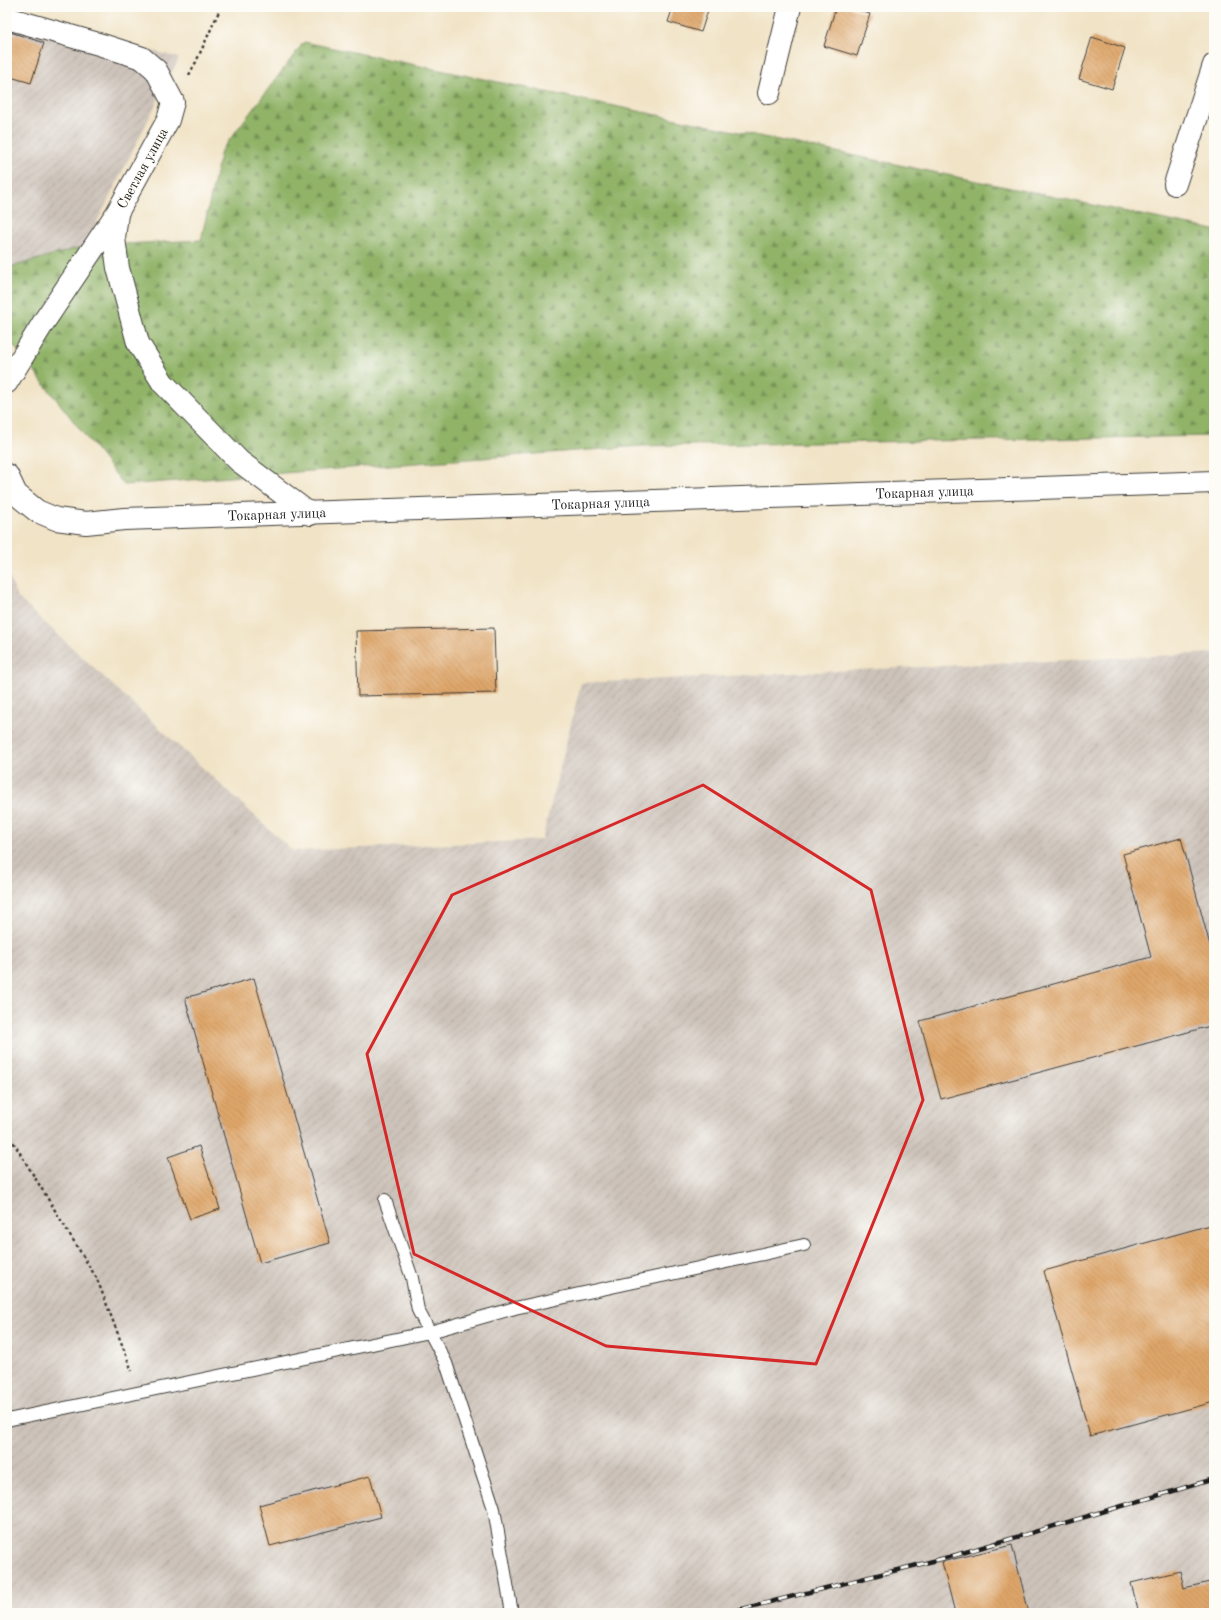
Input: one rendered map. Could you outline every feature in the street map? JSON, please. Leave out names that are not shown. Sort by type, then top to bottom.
[{"type":"street","points":[[769,93],[790,7]]},
{"type":"street","points":[[7,18],[142,58],[156,70],[174,102]]},
{"type":"street","points":[[1175,184],[1214,65]]},
{"type":"street","name":"Светлая улица","points":[[7,382],[45,320],[117,213],[168,120],[174,102]]},
{"type":"street","points":[[117,213],[114,238],[118,268],[138,344],[163,383],[239,461],[310,514]]},
{"type":"street","name":"Токарная улица","points":[[7,475],[16,494],[37,511],[56,519],[86,523],[124,519],[310,514],[1214,482]]},
{"type":"lane","points":[[385,1200],[412,1278],[418,1310],[446,1363],[494,1508],[512,1613]]},
{"type":"lane","points":[[7,1420],[430,1332],[515,1308],[804,1245]]},
{"type":"path","points":[[174,102],[196,62],[221,7]]},
{"type":"path","points":[[7,1132],[97,1279],[140,1392]]},
{"type":"highlighted area","points":[[703,785],[871,890],[923,1100],[816,1364],[606,1346],[414,1254],[367,1054],[452,895]]},
{"type":"shaded area","points":[[7,12],[179,58],[85,246],[7,268]]},
{"type":"shaded area","points":[[7,571],[17,597],[293,851],[542,840],[581,683],[1214,653],[1214,1613],[7,1613]]},
{"type":"green space","points":[[304,42],[1214,230],[1214,436],[642,446],[124,485],[7,337],[7,268],[85,246],[201,240],[221,151]]},
{"type":"building","points":[[673,7],[709,7],[701,32],[668,22]]},
{"type":"building","points":[[836,7],[848,7],[870,14],[857,56],[824,46]]},
{"type":"building","points":[[7,31],[44,43],[31,83],[7,76]]},
{"type":"building","points":[[1092,37],[1125,48],[1112,89],[1079,79]]},
{"type":"building","points":[[494,628],[496,693],[358,696],[356,631]]},
{"type":"building","points":[[1181,838],[1214,960],[1214,1025],[941,1099],[920,1021],[1151,957],[1123,854]]},
{"type":"building","points":[[254,978],[330,1243],[260,1263],[185,998]]},
{"type":"building","points":[[199,1146],[220,1209],[190,1219],[168,1157]]},
{"type":"building","points":[[1214,1224],[1214,1402],[1090,1436],[1044,1271]]},
{"type":"building","points":[[370,1476],[381,1517],[270,1546],[259,1505]]},
{"type":"building","points":[[1012,1545],[1029,1613],[955,1613],[942,1562]]},
{"type":"building","points":[[1180,1571],[1184,1588],[1214,1581],[1214,1613],[1139,1613],[1131,1583]]},
{"type":"railway","points":[[726,1613],[949,1557],[1214,1479]]}]
